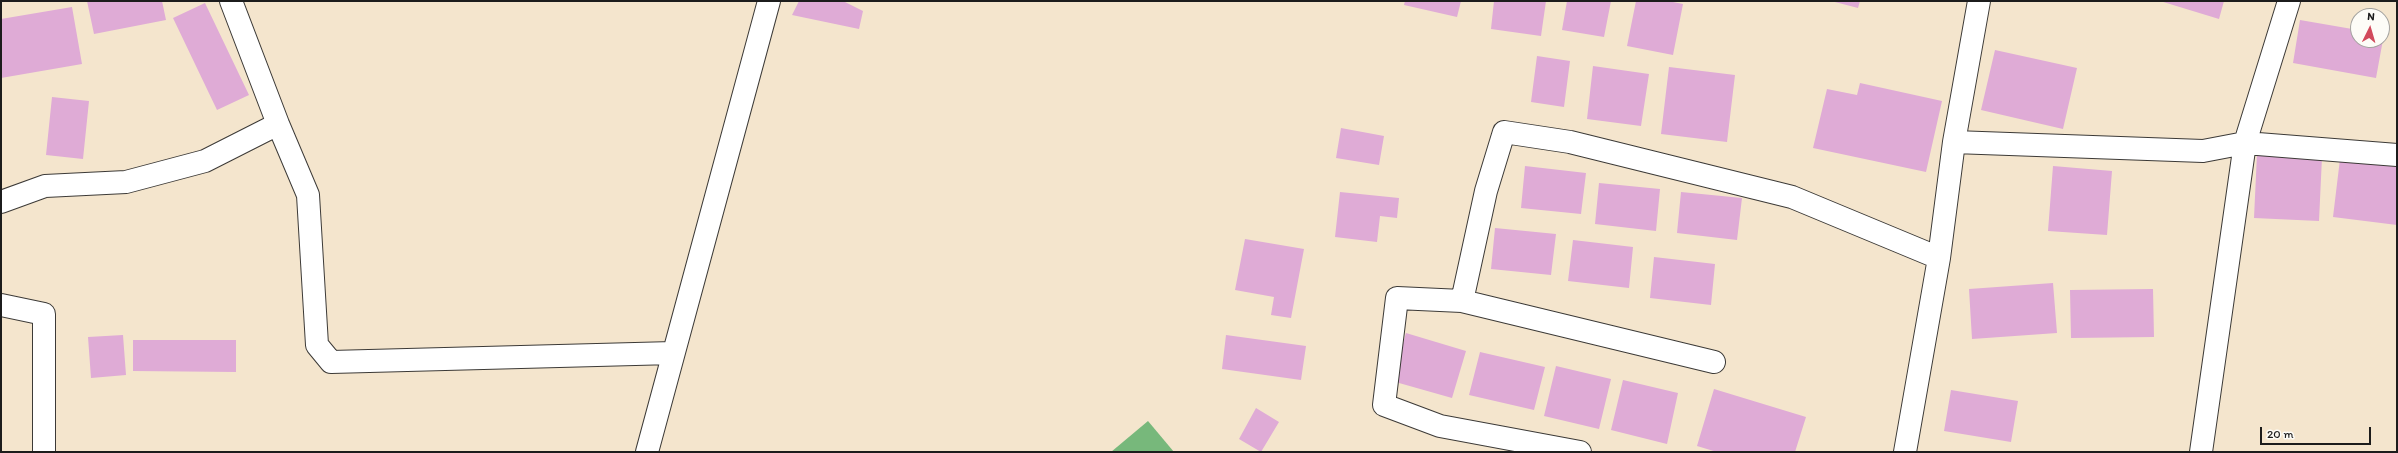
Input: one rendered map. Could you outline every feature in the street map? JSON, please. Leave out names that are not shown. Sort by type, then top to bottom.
[{"type":"street","points":[[231,1],[278,124],[308,195],[317,345],[331,362],[673,353]]},
{"type":"street","points":[[647,452],[769,1]]},
{"type":"street","points":[[1905,452],[1939,258],[1954,142],[1979,1]]},
{"type":"street","points":[[2202,452],[2245,143],[2289,1]]},
{"type":"street","points":[[1,202],[45,186],[126,182],[205,161],[278,124]]},
{"type":"street","points":[[1462,301],[1486,191],[1504,132],[1570,142],[1792,197],[1939,258]]},
{"type":"street","points":[[1954,142],[2202,151],[2245,143],[2397,155]]},
{"type":"street","points":[[1580,452],[1440,426],[1384,405],[1397,298],[1462,301],[1714,362]]},
{"type":"street","points":[[1,305],[44,314],[44,452]]},
{"type":"green space","points":[[1148,421],[1174,452],[1111,452]]},
{"type":"building","points":[[87,1],[162,1],[166,20],[94,34]]},
{"type":"building","points":[[799,1],[843,1],[863,11],[859,29],[792,15]]},
{"type":"building","points":[[1405,1],[1461,1],[1457,17],[1404,5]]},
{"type":"building","points":[[1494,1],[1546,1],[1541,36],[1491,29]]},
{"type":"building","points":[[1567,1],[1611,1],[1604,37],[1562,30]]},
{"type":"building","points":[[1636,1],[1668,1],[1683,4],[1673,55],[1627,46]]},
{"type":"building","points":[[1831,1],[1860,1],[1858,8]]},
{"type":"building","points":[[2160,1],[2224,1],[2219,19]]},
{"type":"building","points":[[205,3],[249,95],[217,110],[173,18]]},
{"type":"building","points":[[72,7],[82,64],[1,78],[1,19]]},
{"type":"building","points":[[2300,20],[2350,29],[2350,48],[2381,48],[2376,78],[2293,63]]},
{"type":"building","points":[[1995,50],[2077,68],[2063,129],[1981,110]]},
{"type":"building","points":[[1537,56],[1570,61],[1564,107],[1531,102]]},
{"type":"building","points":[[1593,66],[1649,74],[1641,126],[1587,119]]},
{"type":"building","points":[[1669,67],[1735,75],[1727,142],[1661,134]]},
{"type":"building","points":[[1860,83],[1942,101],[1926,172],[1813,148],[1827,89],[1857,95]]},
{"type":"building","points":[[52,97],[89,101],[83,159],[46,155]]},
{"type":"building","points":[[1341,128],[1384,136],[1379,165],[1336,158]]},
{"type":"building","points":[[2257,154],[2322,157],[2319,221],[2254,218]]},
{"type":"building","points":[[2340,159],[2397,167],[2397,225],[2333,217]]},
{"type":"building","points":[[1525,166],[1586,173],[1581,214],[1521,208]]},
{"type":"building","points":[[2053,166],[2112,171],[2107,235],[2048,231]]},
{"type":"building","points":[[1599,183],[1660,189],[1656,231],[1595,224]]},
{"type":"building","points":[[1340,192],[1399,198],[1397,218],[1380,216],[1377,242],[1335,237]]},
{"type":"building","points":[[1681,192],[1742,198],[1737,240],[1677,233]]},
{"type":"building","points":[[1495,228],[1556,234],[1551,275],[1491,269]]},
{"type":"building","points":[[1245,239],[1304,249],[1291,318],[1271,315],[1274,297],[1235,290]]},
{"type":"building","points":[[1573,240],[1633,247],[1629,288],[1568,281]]},
{"type":"building","points":[[1654,257],[1715,264],[1711,305],[1650,298]]},
{"type":"building","points":[[2053,283],[2057,333],[1972,339],[1969,289]]},
{"type":"building","points":[[2153,289],[2154,337],[2071,338],[2070,290]]},
{"type":"building","points":[[1406,333],[1466,351],[1452,398],[1392,381]]},
{"type":"building","points":[[123,335],[126,375],[91,378],[88,337]]},
{"type":"building","points":[[1226,335],[1306,346],[1301,380],[1222,369]]},
{"type":"building","points":[[133,340],[236,340],[236,372],[133,371]]},
{"type":"building","points":[[1480,352],[1545,367],[1534,410],[1469,395]]},
{"type":"building","points":[[1556,366],[1611,379],[1599,429],[1544,416]]},
{"type":"building","points":[[1623,380],[1678,393],[1667,444],[1611,430]]},
{"type":"building","points":[[1714,389],[1806,417],[1795,452],[1717,452],[1697,446]]},
{"type":"building","points":[[1951,390],[2018,401],[2011,442],[1944,431]]},
{"type":"building","points":[[1256,408],[1279,422],[1261,452],[1239,439]]}]
